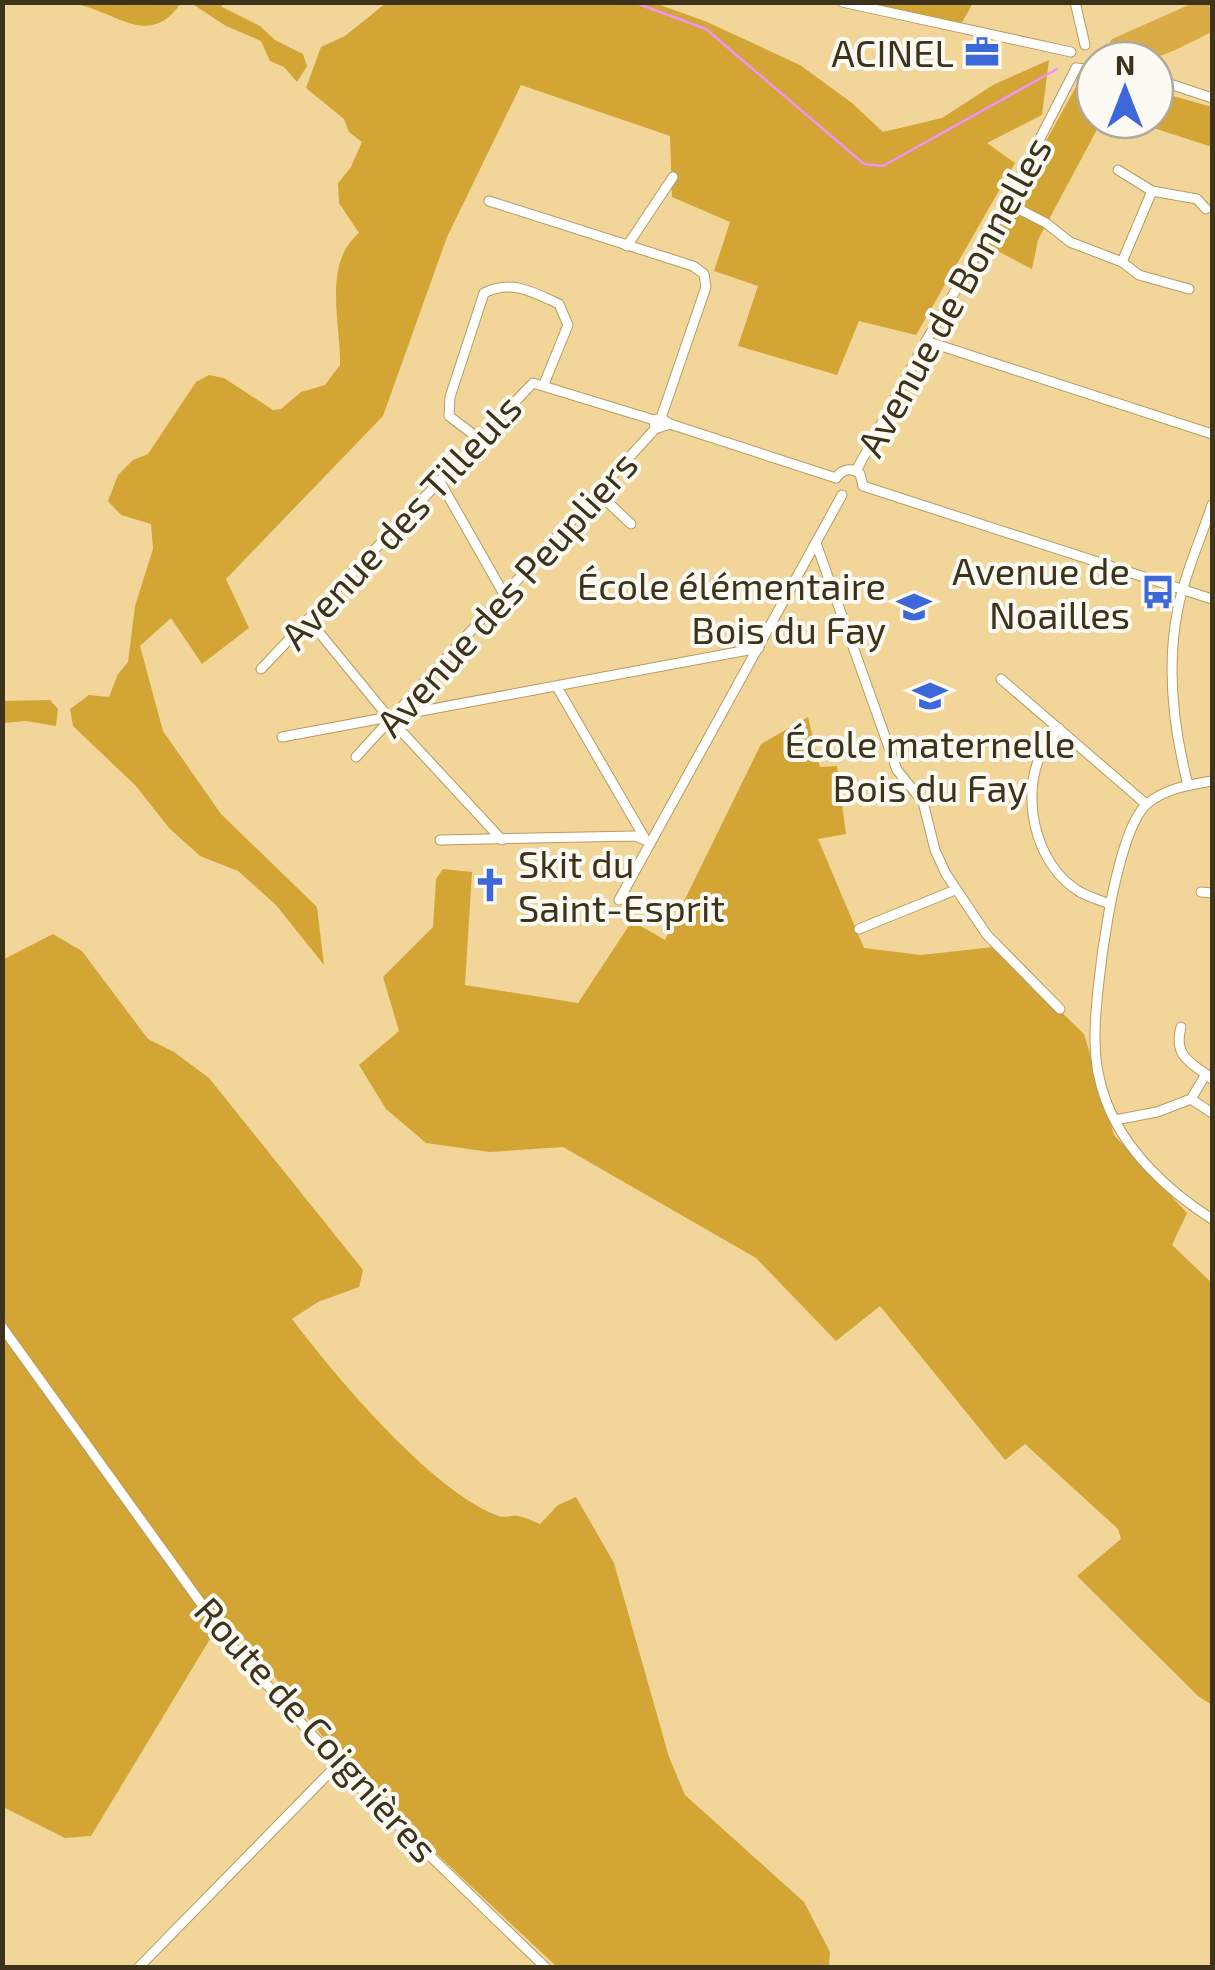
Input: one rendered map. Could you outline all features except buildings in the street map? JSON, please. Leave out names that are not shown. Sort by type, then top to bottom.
[{"type":"street","points":[[842,2],[1071,52]]},
{"type":"street","points":[[1075,2],[1084,40]]},
{"type":"street","points":[[1075,48],[1070,60],[1075,67]]},
{"type":"street","name":"Avenue de Bonnelles","points":[[856,471],[1006,203],[1075,70]]},
{"type":"street","points":[[1175,86],[1212,98]]},
{"type":"street","points":[[1118,170],[1152,191],[1197,199],[1206,209]]},
{"type":"street","points":[[627,246],[673,177]]},
{"type":"street","points":[[1122,262],[1152,191]]},
{"type":"street","points":[[490,201],[692,266],[704,274],[706,287],[660,423]]},
{"type":"street","points":[[1006,203],[1046,223],[1070,242],[1122,262],[1139,275],[1189,289]]},
{"type":"street","points":[[478,438],[449,416],[450,397],[484,294],[495,287],[522,286],[558,304],[568,325],[544,384],[836,478]]},
{"type":"street","points":[[926,341],[1212,434]]},
{"type":"street","name":"Avenue des Tilleuls","points":[[261,669],[528,386],[533,382],[544,384]]},
{"type":"street","name":"Avenue des Peupliers","points":[[356,757],[660,423]]},
{"type":"street","points":[[836,478],[847,469],[862,478],[862,486],[854,496],[842,495]]},
{"type":"street","points":[[836,478],[842,495]]},
{"type":"street","points":[[439,480],[505,596]]},
{"type":"street","points":[[862,486],[1212,599]]},
{"type":"street","points":[[598,493],[631,524]]},
{"type":"street","points":[[619,900],[842,495]]},
{"type":"street","points":[[1188,785],[1178,742],[1172,670],[1178,605],[1212,504]]},
{"type":"street","points":[[816,544],[897,770],[923,802],[935,850],[955,890],[995,945],[1060,1009]]},
{"type":"street","points":[[308,619],[390,718],[502,840]]},
{"type":"street","points":[[282,737],[759,648]]},
{"type":"street","points":[[1001,679],[1146,804]]},
{"type":"street","points":[[557,688],[639,832],[650,842]]},
{"type":"street","points":[[1058,728],[1039,758],[1030,789],[1034,824],[1056,870],[1079,891],[1109,904]]},
{"type":"street","points":[[1212,782],[1174,788],[1146,804],[1134,821],[1109,904],[1095,1044],[1100,1082],[1115,1120],[1149,1168],[1212,1219]]},
{"type":"street","points":[[440,840],[635,836],[650,842]]},
{"type":"street","points":[[859,929],[955,890]]},
{"type":"street","points":[[1200,892],[1212,894]]},
{"type":"street","points":[[1115,1120],[1157,1112],[1191,1099],[1209,1076],[1183,1059],[1177,1041],[1180,1027]]},
{"type":"street","points":[[1191,1099],[1212,1113]]},
{"type":"street","name":"Route de Coignières","points":[[2,1327],[232,1645],[338,1764],[546,1968]]},
{"type":"street","points":[[138,1968],[338,1764]]},
{"type":"shaded area","points":[[181,2],[169,17],[143,26],[70,3]]},
{"type":"shaded area","points":[[191,3],[221,3],[303,54],[307,66],[297,82],[284,67],[270,61],[261,41],[226,26]]},
{"type":"shaded area","points":[[386,3],[655,3],[800,65],[852,103],[883,132],[942,118],[993,85],[1049,60],[1042,115],[987,143],[1015,163],[916,335],[859,321],[837,375],[738,346],[758,286],[714,271],[730,222],[672,197],[670,136],[521,85],[447,237],[383,416],[226,579],[249,628],[202,664],[171,618],[140,646],[163,731],[221,814],[317,907],[324,965],[276,905],[238,871],[200,856],[169,828],[136,786],[73,726],[70,709],[89,695],[109,697],[118,674],[128,662],[135,606],[153,549],[151,524],[121,515],[108,501],[118,475],[133,460],[148,454],[196,382],[209,375],[224,378],[273,410],[281,409],[301,392],[325,385],[340,365],[337,277],[348,246],[359,233],[339,203],[338,183],[351,167],[362,142],[349,132],[344,119],[306,88],[321,47],[345,36]]},
{"type":"shaded area","points":[[868,3],[973,3],[961,24]]},
{"type":"shaded area","points":[[1193,3],[1212,3],[1212,32],[1175,50],[1175,40],[1112,39]]},
{"type":"shaded area","points":[[1075,89],[1075,140],[1091,140],[1038,240],[1032,269],[988,246]]},
{"type":"shaded area","points":[[1175,97],[1212,107],[1212,147],[1175,135]]},
{"type":"shaded area","points":[[50,700],[58,709],[56,726],[26,721],[3,723],[3,701]]},
{"type":"shaded area","points":[[808,717],[820,767],[837,766],[846,834],[818,839],[864,948],[921,955],[994,947],[1084,1034],[1114,1135],[1187,1213],[1172,1245],[1212,1283],[1212,1705],[1198,1696],[1077,1576],[1121,1539],[1118,1529],[1025,1444],[1005,1460],[880,1306],[836,1341],[756,1258],[563,1147],[490,1152],[426,1143],[386,1109],[359,1065],[399,1031],[383,977],[433,927],[436,879],[443,869],[472,872],[465,985],[578,1003],[632,921],[665,940],[761,744]]},
{"type":"shaded area","points":[[53,934],[82,951],[148,1039],[174,1052],[209,1078],[363,1270],[359,1287],[318,1302],[292,1319],[358,1400],[442,1482],[496,1515],[521,1517],[540,1524],[558,1505],[576,1497],[614,1563],[669,1757],[685,1795],[804,1902],[830,1952],[829,1967],[557,1967],[356,1778],[229,1620],[216,1629],[91,1836],[65,1838],[3,1807],[2,960]]},
{"type":"waterway","points":[[633,2],[706,29],[864,164],[883,166],[1057,69]]},
{"type":"place","name":"ACINEL","points":[[982,52]]},
{"type":"place","name":"Avenue de Noailles","points":[[1158,592]]},
{"type":"place","name":"École élémentaire Bois du Fay","points":[[914,607]]},
{"type":"place","name":"École maternelle Bois du Fay","points":[[930,696]]},
{"type":"place","name":"Skit du Saint-Esprit","points":[[490,885]]}]
